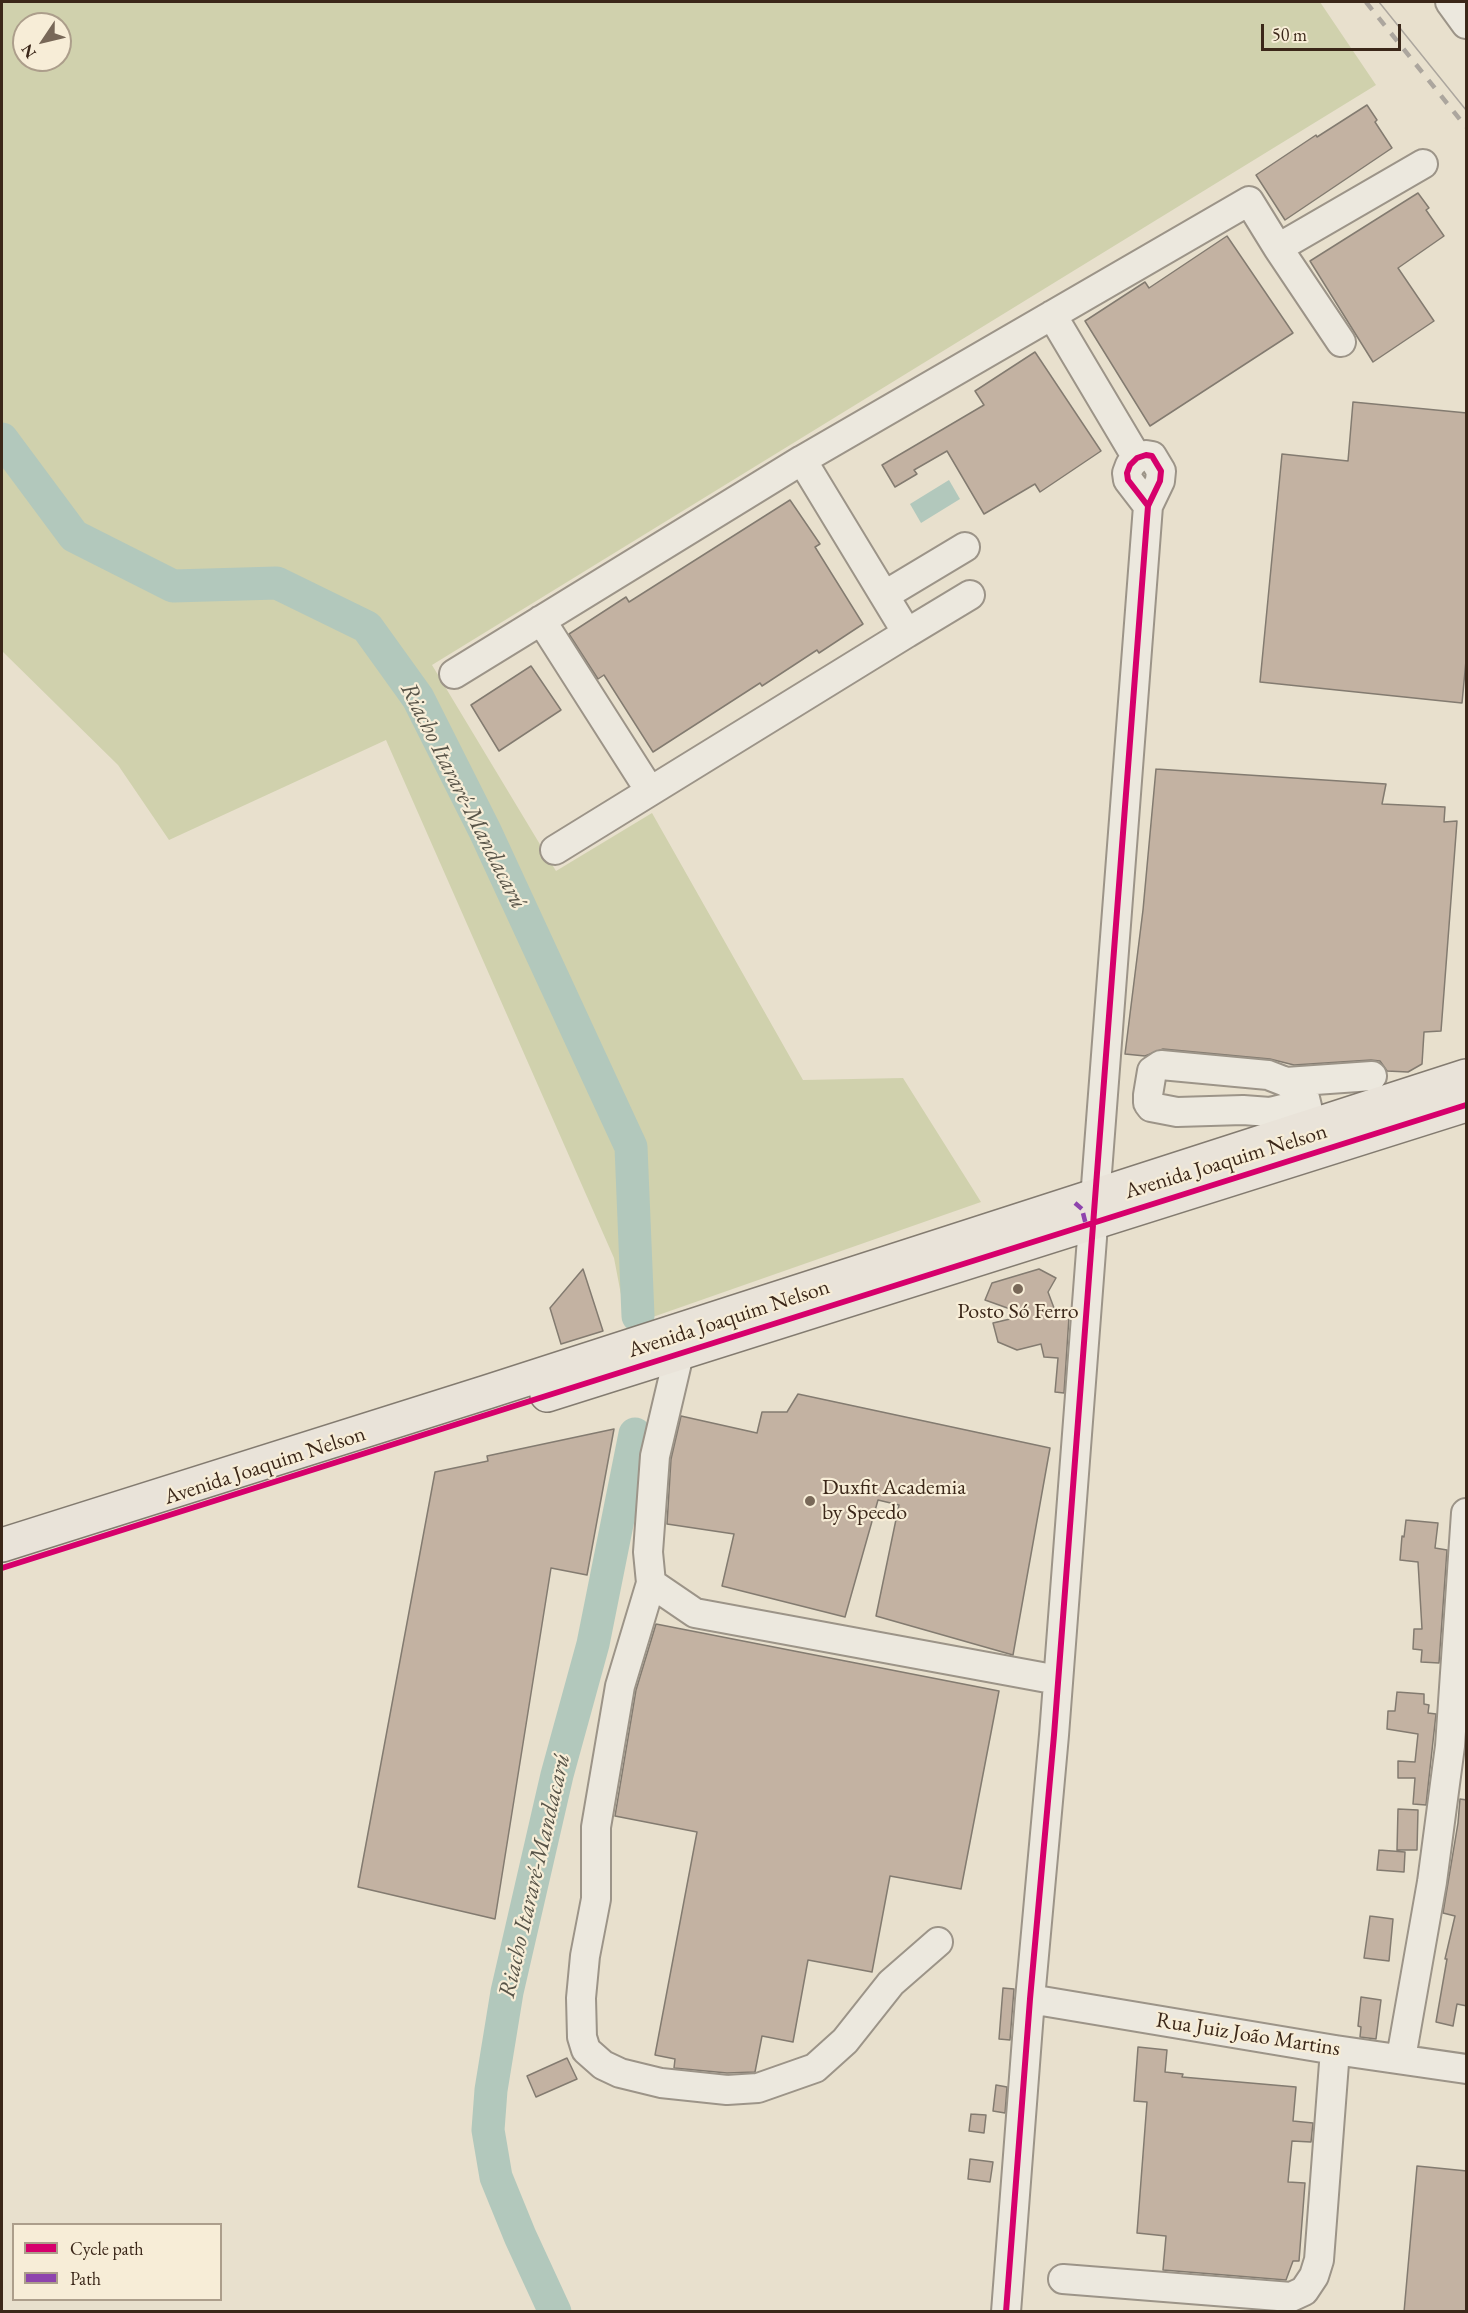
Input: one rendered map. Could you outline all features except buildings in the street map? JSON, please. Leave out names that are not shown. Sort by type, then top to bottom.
[{"type":"main road","name":"Avenida Joaquim Nelson","points":[[547,1383],[679,1354],[1093,1210],[1309,1115],[1467,1076]]},
{"type":"main road","name":"Avenida Joaquim Nelson","points":[[2,1568],[547,1383],[1093,1210],[1467,1105]]},
{"type":"main road","name":"Avenida Joaquim Nelson","points":[[2,1545],[491,1402]]},
{"type":"street","points":[[1450,2],[1467,24]]},
{"type":"street","points":[[1278,248],[1423,164]]},
{"type":"street","points":[[454,674],[802,460],[1249,201],[1341,342]]},
{"type":"street","points":[[1006,2312],[1058,1680],[1093,1210],[1141,745],[1148,506],[1160,481],[1161,471],[1152,456],[1146,454],[1137,458],[1052,315]]},
{"type":"street","points":[[802,460],[907,633]]},
{"type":"street","points":[[885,595],[965,547]]},
{"type":"street","points":[[555,850],[970,595]]},
{"type":"street","points":[[541,620],[650,791]]},
{"type":"street","points":[[1161,1065],[1268,1075],[1286,1082],[1304,1094],[1309,1115],[1243,1110],[1177,1112],[1151,1107],[1149,1103],[1152,1071],[1161,1065]]},
{"type":"street","points":[[1286,1082],[1372,1076]]},
{"type":"street","points":[[679,1354],[655,1456],[648,1552],[651,1582],[620,1686],[596,1827],[596,1899],[585,1956],[581,1998],[582,2037],[586,2050],[603,2065],[620,2073],[661,2083],[728,2090],[758,2088],[815,2068],[845,2042],[891,1983],[938,1942]]},
{"type":"street","points":[[1401,2058],[1432,1882],[1450,1746],[1467,1513]]},
{"type":"street","points":[[651,1582],[695,1613],[1058,1680]]},
{"type":"street","name":"Rua Juiz João Martins","points":[[1030,1999],[1335,2050],[1467,2069]]},
{"type":"street","points":[[1063,2279],[1291,2297],[1304,2290],[1314,2276],[1319,2260],[1335,2050]]},
{"type":"green space","points":[[2,2],[1320,2],[1376,85],[432,665],[556,871],[652,813],[803,1080],[903,1078],[981,1202],[627,1326],[614,1258],[386,740],[169,840],[118,765],[2,651]]},
{"type":"shaded area","points":[[949,480],[960,499],[921,523],[910,504]]},
{"type":"waterway","name":"Riacho Itararé-Mandacarú","points":[[2,439],[74,536],[173,586],[277,583],[367,627],[418,698],[485,831],[631,1147],[638,1316]]},
{"type":"waterway","name":"Riacho Itararé-Mandacarú","points":[[555,2312],[496,2177],[488,2130],[491,2090],[507,1992],[557,1775],[593,1644],[635,1434]]},
{"type":"tram line","points":[[1379,2],[1466,110]]},
{"type":"railway","points":[[1366,2],[1466,127]]},
{"type":"marked path","points":[[1075,1203],[1082,1209],[1086,1225]]},
{"type":"cycle path","points":[[1006,2312],[1030,1999],[1054,1735],[1148,506],[1160,481],[1161,471],[1152,456],[1146,455],[1137,458],[1130,465],[1127,473],[1128,480],[1148,506]]},
{"type":"cycle path","points":[[2,1568],[1466,1105]]},
{"type":"place","name":"Posto Só Ferro","points":[[1018,1289]]},
{"type":"place","name":"Duxfit Academia by Speedo","points":[[810,1501]]}]
